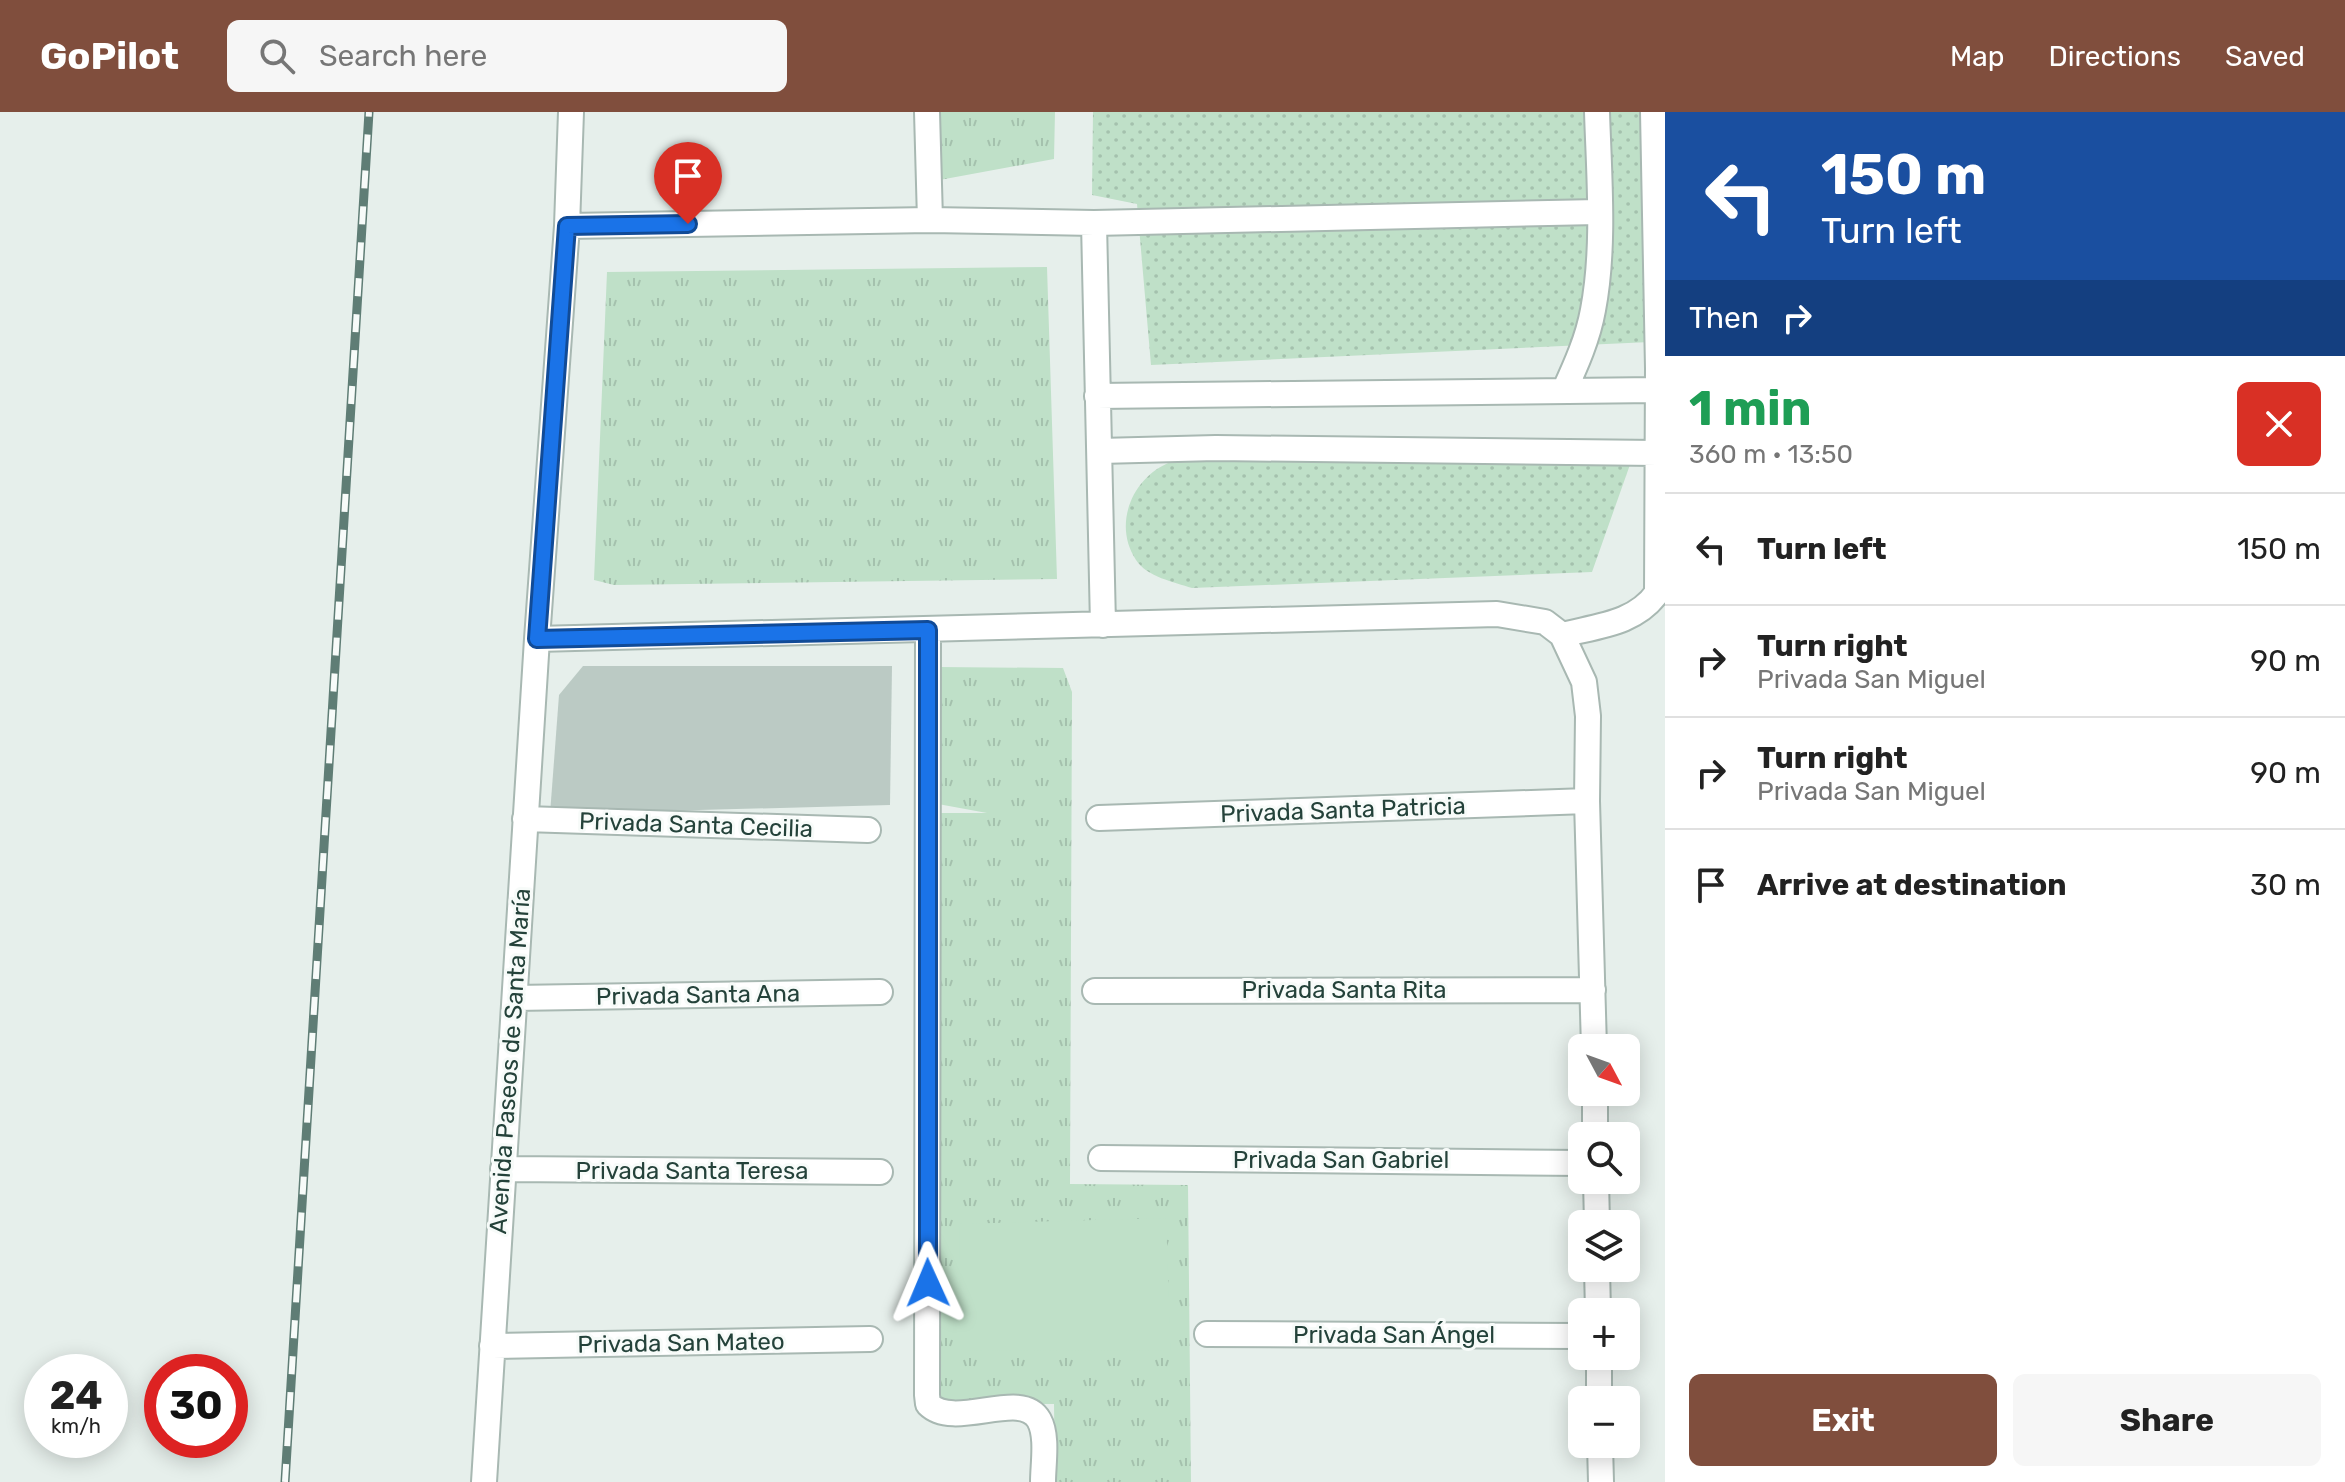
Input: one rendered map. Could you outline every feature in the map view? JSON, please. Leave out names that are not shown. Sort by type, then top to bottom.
[{"type":"street","name":"Avenida Paseos de Santa María","points":[[484,1482],[525,819],[567,226],[571,112]]},
{"type":"street","points":[[927,112],[930,220]]},
{"type":"street","points":[[1564,391],[1579,357],[1593,309],[1598,212],[1597,112]]},
{"type":"street","points":[[1562,635],[1630,618],[1646,608],[1657,593],[1660,415],[1656,390],[1653,112]]},
{"type":"street","points":[[567,226],[930,220],[1094,223],[1598,212]]},
{"type":"street","points":[[1094,223],[1103,625]]},
{"type":"street","points":[[1097,396],[1656,390]]},
{"type":"street","points":[[1100,451],[1216,448],[1657,453]]},
{"type":"street","points":[[537,639],[1497,614],[1545,622],[1562,635],[1584,682],[1588,716],[1587,801],[1594,1034]]},
{"type":"street","points":[[928,630],[928,1404],[942,1413],[1010,1408],[1025,1409],[1034,1415],[1043,1432],[1043,1482]]},
{"type":"street","name":"Privada Santa Patricia","points":[[1099,818],[1587,801]]},
{"type":"street","name":"Privada Santa Cecilia","points":[[525,819],[868,830]]},
{"type":"street","name":"Privada Santa Rita","points":[[1095,991],[1593,990]]},
{"type":"street","name":"Privada Santa Ana","points":[[515,998],[880,992]]},
{"type":"street","name":"Privada San Gabriel","points":[[1101,1158],[1568,1163]]},
{"type":"street","name":"Privada Santa Teresa","points":[[503,1169],[880,1172]]},
{"type":"street","name":"Privada San Ángel","points":[[1207,1334],[1568,1336]]},
{"type":"street","name":"Privada San Mateo","points":[[492,1346],[870,1339]]},
{"type":"street","points":[[1600,1458],[1601,1482]]},
{"type":"green space","points":[[934,112],[1055,112],[1054,159],[934,181]]},
{"type":"green space","points":[[1093,112],[1646,112],[1650,342],[1151,365],[1137,204],[1092,195]]},
{"type":"green space","points":[[1047,267],[1057,579],[614,585],[594,580],[607,272]]},
{"type":"green space","points":[[1603,452],[1632,459],[1592,572],[1192,588],[1161,578],[1141,566],[1129,546],[1126,531],[1130,503],[1137,490],[1146,478],[1171,462]]},
{"type":"green space","points":[[939,667],[1063,668],[1072,692],[1070,1184],[1188,1185],[1191,1482],[1055,1482],[1054,1404],[932,1404],[937,813],[987,813],[938,804]]},
{"type":"green space","points":[[1166,1218],[1171,1350],[960,1351],[959,1224]]},
{"type":"building","points":[[583,666],[892,666],[890,805],[550,814],[559,695]]},
{"type":"railway","points":[[285,1482],[369,112]]},
{"type":"route","points":[[688,224],[567,226],[537,639],[928,630],[928,1283]]}]
